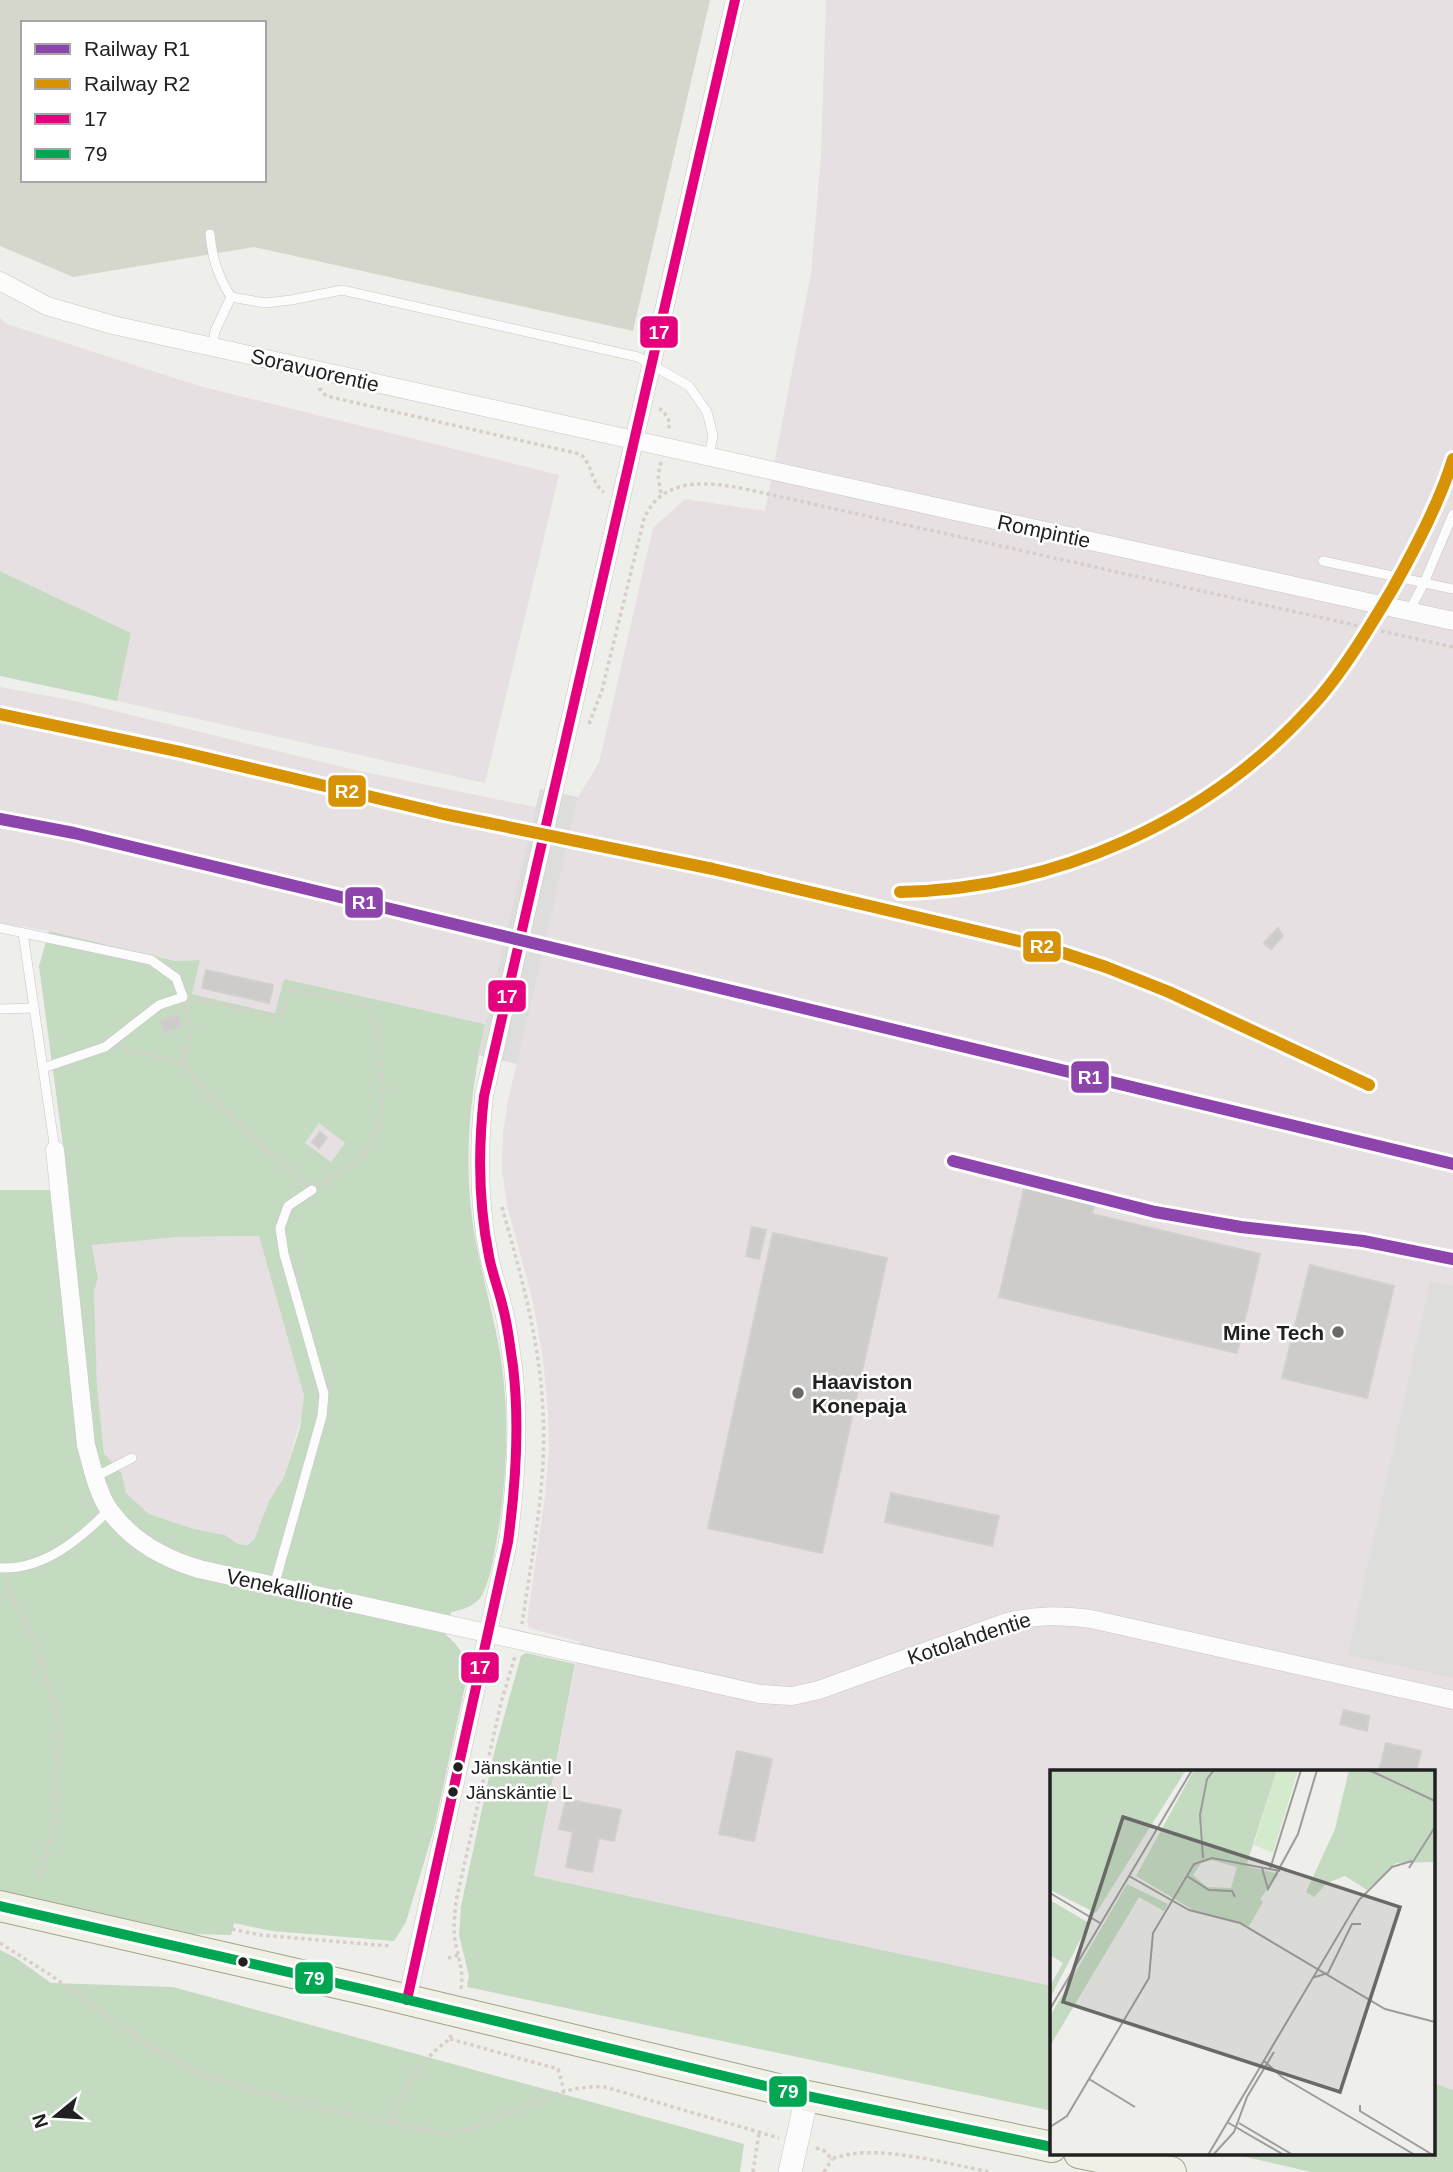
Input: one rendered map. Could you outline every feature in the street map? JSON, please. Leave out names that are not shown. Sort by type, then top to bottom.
[{"type":"main road","points":[[0,1906],[807,2096],[1050,2147]]},
{"type":"main road","points":[[1084,2154],[1171,2172]]},
{"type":"street","points":[[407,2000],[508,1542],[515,1492],[517,1414],[513,1364],[504,1311],[489,1258],[478,1167],[480,1132],[491,1058],[736,0]]},
{"type":"street","name":"Soravuorentie","points":[[0,281],[47,306],[113,325],[635,441]]},
{"type":"street","name":"Rompintie","points":[[635,441],[1453,621]]},
{"type":"street","name":"Venekalliontie","points":[[55,1150],[86,1445],[95,1477],[109,1510],[142,1543],[173,1561],[488,1632]]},
{"type":"street","name":"Kotolahdentie","points":[[488,1632],[760,1694],[792,1696],[820,1690],[1007,1622],[1037,1615],[1061,1615],[1091,1619],[1453,1700]]},
{"type":"street","points":[[790,2172],[807,2096]]},
{"type":"lane","points":[[210,234],[211,254],[218,277],[231,297],[265,303],[342,290],[638,357],[689,386],[707,412],[713,435],[709,457]]},
{"type":"lane","points":[[212,348],[215,331],[231,297]]},
{"type":"lane","points":[[1409,611],[1453,514]]},
{"type":"lane","points":[[1324,561],[1453,589]]},
{"type":"lane","points":[[0,928],[151,960],[176,978],[183,997],[159,1005],[105,1047],[43,1068]]},
{"type":"lane","points":[[23,933],[55,1150]]},
{"type":"lane","points":[[0,1009],[34,1009]]},
{"type":"lane","points":[[275,1586],[322,1416],[324,1394],[280,1228],[288,1206],[312,1190]]},
{"type":"lane","points":[[95,1477],[132,1458]]},
{"type":"lane","points":[[4,1568],[32,1563],[69,1546],[109,1510]]},
{"type":"path","points":[[299,367],[326,396],[580,454],[587,459],[595,483],[600,489],[622,499]]},
{"type":"path","points":[[643,405],[663,410],[670,423],[658,475],[661,495]]},
{"type":"path","points":[[589,726],[602,690],[649,506],[661,495],[696,483],[716,483],[1453,647]]},
{"type":"path","points":[[105,1047],[183,1062],[207,1095],[312,1190],[358,1161],[372,1142],[381,1122],[383,1088],[378,1032],[368,1006],[291,988],[280,1017],[183,997],[191,1029],[183,1062]]},
{"type":"path","points":[[4,1568],[8,1588],[33,1638],[61,1722],[56,1810],[41,1880]]},
{"type":"path","points":[[232,1929],[260,1935],[390,1946]]},
{"type":"path","points":[[0,1943],[52,1976],[146,2044],[197,2072],[300,2103],[445,2134],[465,2132],[564,2091],[587,2086],[606,2087],[768,2135]]},
{"type":"path","points":[[448,1958],[459,1955]]},
{"type":"path","points":[[393,2123],[398,2098],[432,2051],[450,2039],[558,2069],[564,2091]]},
{"type":"path","points":[[753,2172],[759,2133]]},
{"type":"path","points":[[823,2150],[832,2159]]},
{"type":"path","points":[[824,2172],[832,2159],[845,2154],[888,2154],[990,2172]]},
{"type":"shaded area","points":[[0,0],[710,0],[633,331],[254,247],[73,277],[0,246]]},
{"type":"shaded area","points":[[826,0],[1453,0],[1453,2090],[1436,2084],[1436,1770],[1050,1770],[1050,1986],[534,1876],[580,1642],[529,1628],[527,1621],[549,1451],[543,1359],[533,1302],[507,1205],[502,1170],[508,1100],[524,1032],[284,980],[276,1013],[192,994],[199,960],[177,961],[49,931],[0,923],[0,687],[75,701],[350,769],[573,815],[578,797],[599,763],[653,528],[685,499],[765,511],[811,273],[821,157]]},
{"type":"shaded area","points":[[0,318],[7,324],[196,385],[559,475],[485,783],[117,701],[131,633],[0,571]]},
{"type":"shaded area","points":[[319,1123],[346,1143],[331,1163],[305,1143]]},
{"type":"shaded area","points":[[259,1236],[304,1396],[303,1412],[284,1477],[269,1501],[254,1540],[246,1545],[238,1544],[225,1535],[194,1529],[149,1514],[126,1493],[122,1474],[104,1453],[97,1386],[94,1291],[98,1279],[92,1244],[179,1237]]},
{"type":"shaded area","points":[[1430,1282],[1453,1286],[1453,1678],[1348,1655]]},
{"type":"green space","points":[[0,571],[131,633],[117,701],[0,676]]},
{"type":"green space","points":[[49,931],[176,961],[200,960],[192,994],[275,1013],[284,979],[485,1024],[476,1070],[468,1162],[477,1246],[498,1340],[504,1382],[506,1452],[503,1498],[494,1557],[485,1589],[472,1605],[451,1612],[446,1635],[461,1651],[468,1672],[434,1829],[406,1922],[394,1941],[272,1931],[234,1923],[231,1935],[194,1934],[0,1890],[0,1190],[69,1190],[39,966]],"holes":[[[319,1123],[345,1143],[331,1162],[305,1143]],[[259,1236],[304,1396],[300,1428],[284,1477],[269,1501],[254,1540],[247,1545],[238,1544],[225,1535],[194,1529],[149,1514],[126,1493],[122,1474],[104,1453],[97,1386],[94,1291],[98,1279],[92,1245],[179,1237]]]},
{"type":"green space","points":[[526,1653],[575,1664],[534,1876],[1050,1986],[1050,2111],[467,1987],[469,1976],[459,1935],[461,1906],[495,1749],[521,1656]]},
{"type":"green space","points":[[0,1950],[51,1983],[173,1987],[744,2144],[740,2172],[0,2172]]},
{"type":"green space","points":[[1436,2084],[1453,2090],[1453,2172],[1311,2172],[1233,2154],[1436,2154]]},
{"type":"pier","points":[[540,789],[578,797],[517,1064],[478,1055]]},
{"type":"building","points":[[1278,928],[1283,936],[1271,949],[1264,943]]},
{"type":"building","points":[[206,970],[273,985],[269,1003],[202,988]]},
{"type":"building","points":[[178,1014],[182,1027],[164,1032],[160,1020]]},
{"type":"building","points":[[320,1132],[327,1138],[319,1148],[312,1142]]},
{"type":"building","points":[[1025,1185],[1095,1202],[1092,1214],[1260,1254],[1237,1353],[999,1297]]},
{"type":"building","points":[[752,1227],[766,1230],[759,1259],[746,1256]]},
{"type":"building","name":"Haaviston Konepaja","points":[[773,1233],[887,1258],[822,1553],[708,1528]]},
{"type":"building","name":"Mine Tech","points":[[1310,1265],[1394,1286],[1367,1398],[1282,1378]]},
{"type":"building","points":[[891,1493],[999,1516],[992,1546],[885,1522]]},
{"type":"building","points":[[1344,1710],[1369,1716],[1367,1731],[1340,1724]]},
{"type":"building","points":[[1386,1743],[1421,1751],[1416,1770],[1379,1770]]},
{"type":"building","points":[[737,1751],[772,1759],[754,1841],[719,1834]]},
{"type":"building","points":[[566,1799],[621,1810],[614,1841],[599,1838],[592,1872],[566,1867],[573,1832],[559,1829]]},
{"type":"rail line","name":"R2","points":[[900,892],[958,888],[1015,878],[1071,862],[1125,841],[1176,815],[1225,784],[1271,747],[1323,694],[1345,665],[1410,557],[1434,508],[1453,459]]},
{"type":"rail line","name":"R2","points":[[0,714],[181,752],[444,814],[713,869],[1048,948],[1169,992],[1369,1085]]},
{"type":"rail line","name":"R1","points":[[0,819],[74,833],[1453,1164]]},
{"type":"rail line","name":"R1","points":[[953,1161],[1155,1212],[1241,1227],[1363,1241],[1453,1259]]},
{"type":"transit line","name":"17","points":[[407,2000],[508,1542],[513,1498],[517,1432],[513,1366],[505,1315],[485,1236],[481,1196],[480,1156],[484,1096],[735,0]]},
{"type":"transit line","name":"79","points":[[0,1906],[371,1991],[807,2096],[1050,2147]]},
{"type":"place","name":"Mine Tech","points":[[1338,1332]]},
{"type":"place","name":"Haaviston Konepaja","points":[[798,1393]]},
{"type":"place","name":"Jänskäntie I","points":[[458,1767]]},
{"type":"place","name":"Jänskäntie L","points":[[453,1792]]}]
